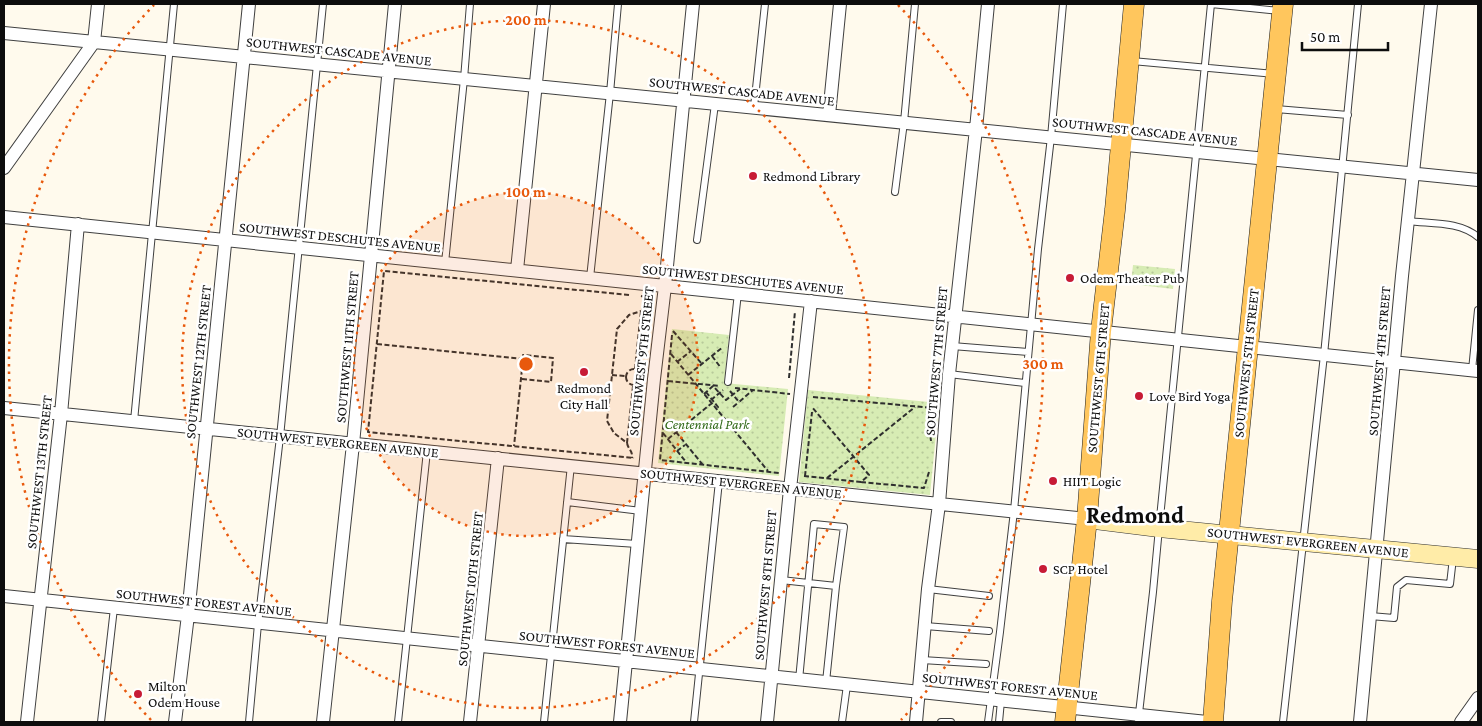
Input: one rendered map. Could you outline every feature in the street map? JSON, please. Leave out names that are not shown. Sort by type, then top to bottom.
[{"type":"main road","name":"SOUTHWEST 6TH STREET","points":[[1066,715],[1087,519],[1101,331],[1134,4]]},
{"type":"main road","name":"SOUTHWEST 5TH STREET","points":[[1213,722],[1222,601],[1282,7]]},
{"type":"main road","name":"SOUTHWEST EVERGREEN AVENUE","points":[[1087,519],[1159,528],[1478,559]]},
{"type":"street","points":[[4,168],[94,42],[98,4]]},
{"type":"street","name":"SOUTHWEST 12TH STREET","points":[[175,722],[188,615],[249,4]]},
{"type":"street","name":"SOUTHWEST 11TH STREET","points":[[323,722],[353,444],[395,4]]},
{"type":"street","points":[[517,270],[544,4]]},
{"type":"street","name":"SOUTHWEST 9TH STREET","points":[[620,722],[693,4]]},
{"type":"street","points":[[828,115],[840,4]]},
{"type":"street","name":"SOUTHWEST 7TH STREET","points":[[916,722],[928,589],[939,504],[948,374],[976,130],[988,4]]},
{"type":"street","name":"SOUTHWEST 4TH STREET","points":[[1360,722],[1408,221],[1431,4]]},
{"type":"street","name":"SOUTHWEST CASCADE AVENUE","points":[[4,33],[1478,180]]},
{"type":"street","name":"SOUTHWEST DESCHUTES AVENUE","points":[[4,217],[1475,371]]},
{"type":"street","name":"SOUTHWEST 13TH STREET","points":[[27,722],[78,224]]},
{"type":"street","name":"SOUTHWEST 8TH STREET","points":[[767,722],[811,301]]},
{"type":"street","name":"SOUTHWEST EVERGREEN AVENUE","points":[[4,408],[1087,519]]},
{"type":"street","name":"SOUTHWEST 10TH STREET","points":[[470,722],[498,458]]},
{"type":"street","name":"SOUTHWEST FOREST AVENUE","points":[[4,596],[996,700],[1066,715],[1207,722]]},
{"type":"street","points":[[1461,722],[1478,698]]},
{"type":"lane","points":[[134,421],[174,4]]},
{"type":"lane","points":[[249,722],[258,624],[280,437],[323,4]]},
{"type":"lane","points":[[445,263],[470,4]]},
{"type":"lane","points":[[590,278],[618,4]]},
{"type":"lane","points":[[754,108],[766,4]]},
{"type":"lane","points":[[895,192],[904,122],[915,4]]},
{"type":"lane","points":[[999,722],[996,700],[1000,632],[1014,511],[1038,248],[1064,4]]},
{"type":"lane","points":[[1138,719],[1154,592],[1211,4],[1282,7]]},
{"type":"lane","points":[[1283,722],[1324,355],[1358,4]]},
{"type":"lane","points":[[1129,61],[1275,74]]},
{"type":"lane","points":[[698,240],[715,104]]},
{"type":"lane","points":[[1272,109],[1348,115]]},
{"type":"lane","points":[[1408,221],[1457,226],[1470,231],[1478,237]]},
{"type":"lane","points":[[727,385],[738,293]]},
{"type":"lane","points":[[1475,371],[1478,310]]},
{"type":"lane","points":[[952,346],[1028,352]]},
{"type":"lane","points":[[948,374],[1025,383]]},
{"type":"lane","points":[[398,722],[427,451]]},
{"type":"lane","points":[[544,722],[571,465]]},
{"type":"lane","points":[[694,722],[719,481]]},
{"type":"lane","points":[[567,502],[641,511]]},
{"type":"lane","points":[[799,680],[814,524],[844,528],[826,682]]},
{"type":"lane","points":[[563,539],[637,544]]},
{"type":"lane","points":[[1370,616],[1394,618],[1397,586],[1406,580],[1450,584],[1453,557]]},
{"type":"lane","points":[[781,580],[836,586]]},
{"type":"lane","points":[[928,589],[989,596]]},
{"type":"lane","points":[[101,722],[114,608]]},
{"type":"lane","points":[[925,626],[989,631]]},
{"type":"lane","points":[[922,660],[986,664]]},
{"type":"lane","points":[[842,722],[846,684]]},
{"type":"lane","points":[[988,722],[996,700]]},
{"type":"lane","points":[[941,722],[951,722]]},
{"type":"path","points":[[631,295],[384,271],[368,432],[632,460],[632,451],[627,443],[614,433],[607,421],[617,329],[629,316],[646,305],[649,294]]},
{"type":"path","points":[[640,295],[653,299]]},
{"type":"path","points":[[634,369],[640,310]]},
{"type":"path","points":[[788,386],[795,310]]},
{"type":"path","points":[[702,364],[673,330],[660,460],[784,473]]},
{"type":"path","points":[[688,375],[732,340]]},
{"type":"path","points":[[377,344],[523,359]]},
{"type":"path","points":[[677,362],[691,351]]},
{"type":"path","points":[[670,354],[711,401]]},
{"type":"path","points":[[514,446],[523,359],[524,355],[553,358],[551,382],[521,379]]},
{"type":"path","points":[[634,369],[640,371],[642,378],[640,383],[633,386],[628,383],[625,376],[627,371],[634,369]]},
{"type":"path","points":[[612,375],[625,376]]},
{"type":"path","points":[[668,439],[727,385]]},
{"type":"path","points":[[627,443],[633,386]]},
{"type":"path","points":[[704,394],[713,386],[726,400],[740,389]]},
{"type":"path","points":[[733,407],[753,390]]},
{"type":"path","points":[[706,392],[716,408],[768,472]]},
{"type":"path","points":[[733,394],[739,402]]},
{"type":"path","points":[[814,396],[932,408],[931,442]]},
{"type":"path","points":[[805,476],[812,406],[869,475],[861,482]]},
{"type":"path","points":[[827,478],[915,407]]},
{"type":"path","points":[[676,432],[703,465]]},
{"type":"path","points":[[663,433],[687,463]]},
{"type":"path","points":[[677,451],[686,444]]},
{"type":"path","points":[[799,475],[924,488],[930,466]]},
{"type":"green space","points":[[1133,265],[1175,269],[1173,289],[1131,284]]},
{"type":"green space","name":"Centennial Park","points":[[672,329],[729,335],[724,383],[788,389],[779,476],[658,463]]},
{"type":"green space","points":[[808,390],[939,403],[930,495],[799,482]]},
{"type":"place","name":"Redmond Library","points":[[753,176]]},
{"type":"place","name":"Odem Theater Pub","points":[[1070,278]]},
{"type":"place","name":"Redmond City Hall","points":[[584,372]]},
{"type":"place","name":"Love Bird Yoga","points":[[1139,396]]},
{"type":"place","name":"HIIT Logic","points":[[1053,481]]},
{"type":"place","name":"SCP Hotel","points":[[1043,569]]},
{"type":"place","name":"Milton Odem House","points":[[138,694]]},
{"type":"district","name":"Redmond","points":[[1135,514]]}]
